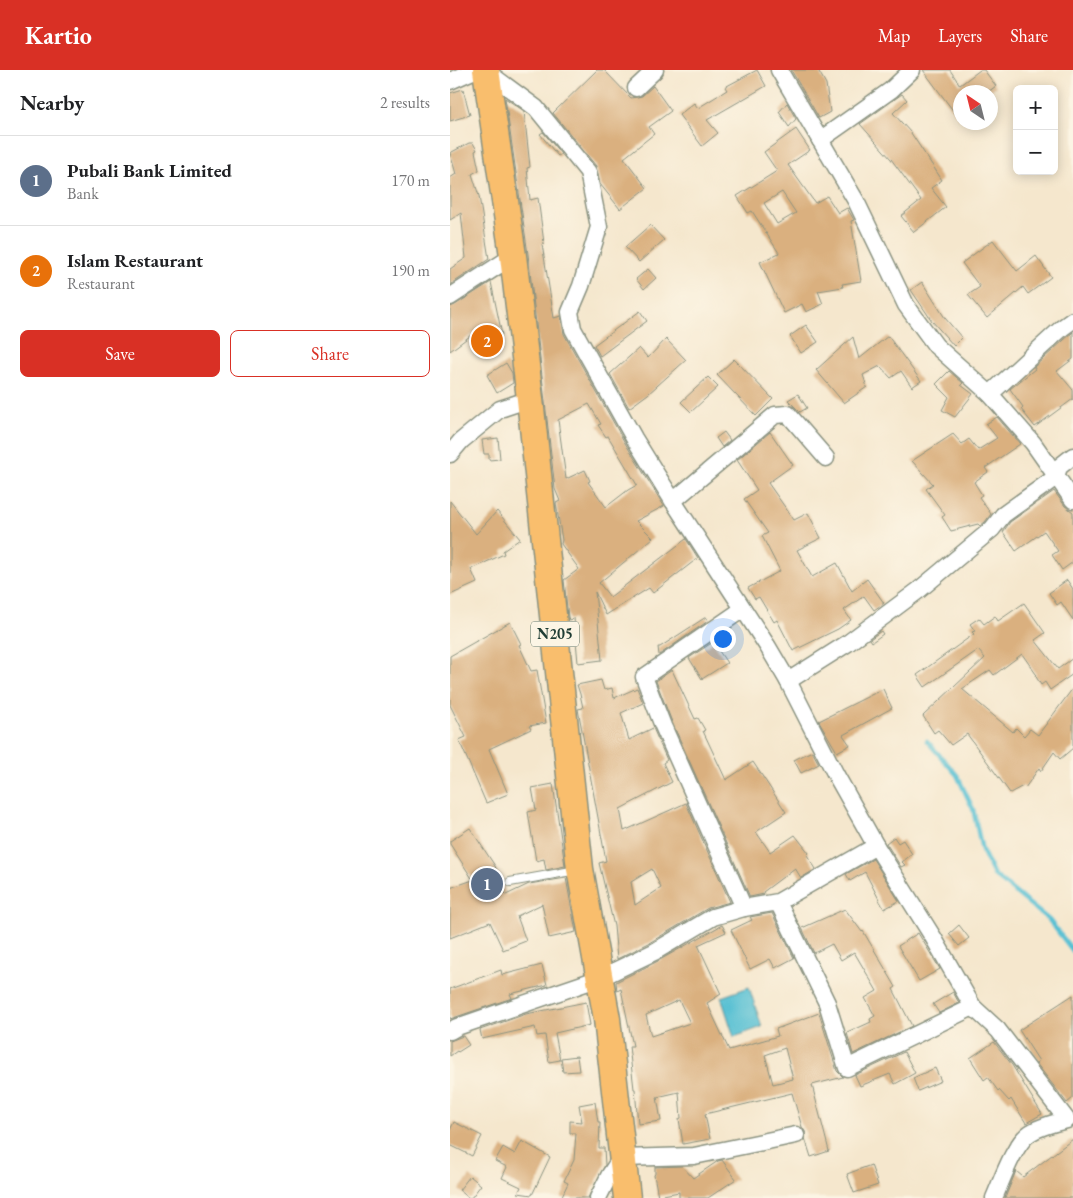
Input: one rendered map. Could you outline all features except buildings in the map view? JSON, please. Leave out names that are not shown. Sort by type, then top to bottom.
[{"type":"highway","name":"N205","points":[[483,70],[513,256],[580,870],[607,1019],[621,1158],[627,1198]]},
{"type":"street","points":[[450,81],[483,70],[536,108],[588,172],[599,226],[581,286],[570,312],[573,329],[634,438],[768,647],[876,846],[973,1007],[998,1030],[1070,1119],[1047,1125],[1028,1134],[1017,1148],[994,1198]]},
{"type":"street","points":[[636,88],[655,70]]},
{"type":"street","points":[[779,70],[856,201],[906,305],[936,346],[990,394],[1033,443],[1073,500]]},
{"type":"street","points":[[820,140],[891,90],[912,70]]},
{"type":"street","points":[[450,296],[513,256]]},
{"type":"street","points":[[990,394],[1073,320]]},
{"type":"street","points":[[450,454],[462,441],[500,409],[530,399]]},
{"type":"street","points":[[673,501],[775,415],[788,414],[826,458]]},
{"type":"street","points":[[788,681],[848,644],[911,596],[992,529],[1003,515],[1056,477],[1059,467],[1073,456]]},
{"type":"street","points":[[743,609],[644,677],[663,726],[744,908]]},
{"type":"street","points":[[450,1031],[456,1027],[600,978],[654,952],[713,917],[744,908],[778,902],[876,846]]},
{"type":"street","points":[[778,902],[827,1003],[847,1068],[973,1007]]},
{"type":"street","points":[[598,1198],[621,1158],[694,1156],[796,1135]]},
{"type":"lane","points":[[510,882],[580,870]]},
{"type":"water","points":[[749,987],[762,1027],[734,1037],[721,997]]},
{"type":"waterway","points":[[927,741],[957,775],[973,809],[982,850],[994,875],[1049,920],[1073,951]]},
{"type":"place","name":"Islam Restaurant","points":[[487,341]]},
{"type":"place","name":"Pubali Bank Limited","points":[[487,884]]}]
